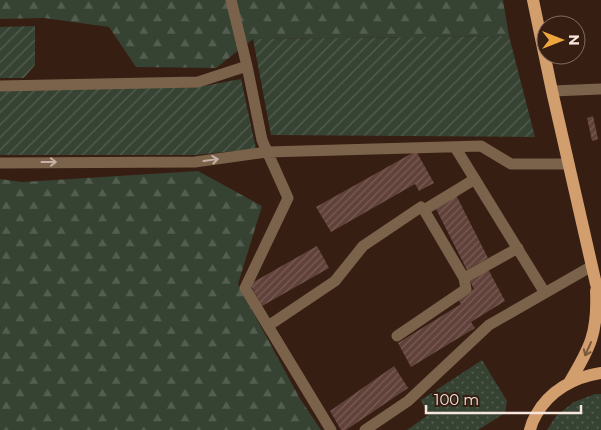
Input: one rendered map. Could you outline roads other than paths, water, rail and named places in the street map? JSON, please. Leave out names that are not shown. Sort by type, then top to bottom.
[{"type":"main road","points":[[533,0],[552,91],[601,300]]},
{"type":"main road","points":[[569,383],[585,357],[592,340],[596,325],[596,284]]},
{"type":"main road","points":[[530,430],[536,415],[550,397],[569,383],[588,375],[601,373]]},
{"type":"lane","points":[[231,0],[262,140],[288,198],[244,288],[331,430]]},
{"type":"lane","points":[[0,86],[198,82],[247,66]]},
{"type":"lane","points":[[552,91],[601,89]]},
{"type":"lane","points":[[0,162],[194,162],[267,152],[481,146],[511,164],[569,164]]},
{"type":"lane","points":[[456,147],[546,293]]},
{"type":"lane","points":[[424,210],[475,178]]},
{"type":"lane","points":[[268,326],[335,281],[363,246],[421,207],[464,278],[466,289],[397,336]]},
{"type":"lane","points":[[464,278],[518,248]]},
{"type":"lane","points":[[365,430],[408,401],[490,325],[592,266]]}]
